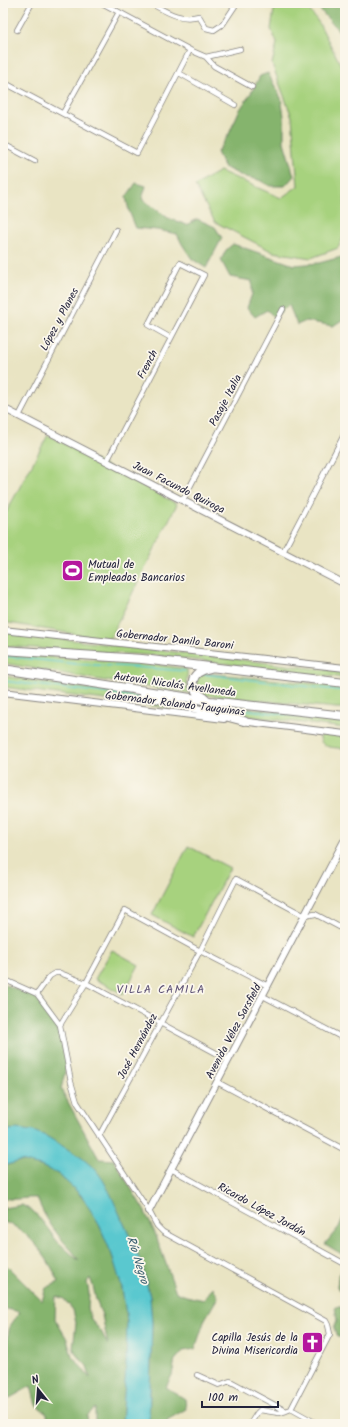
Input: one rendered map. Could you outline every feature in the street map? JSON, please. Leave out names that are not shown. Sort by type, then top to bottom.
[{"type":"highway","name":"Autovía Nicolás Avellaneda","points":[[3,650],[142,659],[343,683]]},
{"type":"highway","points":[[210,701],[196,692],[193,685],[193,680],[195,674],[199,671],[216,667]]},
{"type":"highway","name":"Autovía Nicolás Avellaneda","points":[[3,669],[210,701],[345,716]]},
{"type":"highway","points":[[104,685],[244,721]]},
{"type":"highway","points":[[333,715],[345,710]]},
{"type":"street","points":[[17,30],[32,3]]},
{"type":"street","points":[[102,3],[206,57],[214,66],[252,87]]},
{"type":"street","points":[[150,3],[169,13],[188,19],[199,16],[206,28],[214,30],[223,24],[237,3]]},
{"type":"street","points":[[63,113],[119,12]]},
{"type":"street","points":[[206,57],[240,49]]},
{"type":"street","points":[[3,82],[118,144],[137,152],[190,50]]},
{"type":"street","points":[[179,73],[235,105]]},
{"type":"street","points":[[3,144],[35,161]]},
{"type":"street","name":"López y Planes","points":[[19,416],[116,230]]},
{"type":"street","name":"French","points":[[107,461],[204,275],[180,263],[148,325],[171,338]]},
{"type":"street","name":"Pasaje Italia","points":[[183,500],[283,309]]},
{"type":"street","name":"Juan Facundo Quiroga","points":[[3,408],[345,584]]},
{"type":"street","points":[[283,552],[344,436]]},
{"type":"street","name":"Gobernador Danilo Baroni","points":[[3,630],[345,668]]},
{"type":"street","name":"Gobernador Rolando Tauguinas","points":[[3,692],[345,734]]},
{"type":"street","name":"Avenida Vélez Sarsfield","points":[[149,1211],[345,839]]},
{"type":"street","name":"José Hernández","points":[[99,1136],[160,1022],[200,952],[236,880],[305,916]]},
{"type":"street","points":[[60,1025],[86,983],[125,910],[200,952],[268,986]]},
{"type":"street","points":[[305,916],[315,914],[345,930]]},
{"type":"street","points":[[37,994],[50,976],[60,972],[86,983],[228,1060]]},
{"type":"street","points":[[3,978],[37,994],[60,1025],[71,1082],[77,1102],[149,1211],[157,1226],[163,1232],[326,1321],[330,1334],[288,1410],[279,1414],[260,1410],[250,1424]]},
{"type":"street","points":[[263,996],[345,1039]]},
{"type":"street","points":[[217,1082],[345,1150]]},
{"type":"street","name":"Ricardo López Jordán","points":[[171,1170],[345,1264]]},
{"type":"street","points":[[197,1375],[220,1385],[230,1381],[318,1424]]},
{"type":"green space","points":[[287,3],[304,3],[319,23],[345,73],[345,234],[338,248],[311,258],[273,252],[215,222],[195,186],[220,171],[281,198],[298,186],[292,117],[272,64],[277,43],[271,29],[274,10]]},
{"type":"green space","points":[[314,3],[345,3],[345,38]]},
{"type":"green space","points":[[268,73],[281,98],[284,116],[284,142],[294,176],[285,186],[270,186],[259,180],[242,176],[224,167],[217,152],[229,134],[239,111],[260,76]]},
{"type":"green space","points":[[136,183],[146,186],[142,199],[168,218],[187,225],[197,219],[215,227],[222,238],[206,268],[192,259],[177,234],[136,228],[129,211],[126,197]]},
{"type":"green space","points":[[233,244],[294,265],[319,263],[345,256],[345,318],[333,326],[306,321],[297,325],[289,305],[274,317],[267,310],[255,317],[247,308],[252,294],[252,281],[230,277],[221,260],[226,250]]},
{"type":"green space","name":"Mutual de Empleados Bancarios","points":[[48,435],[177,504],[109,640],[3,622],[3,518]]},
{"type":"green space","points":[[3,632],[345,672],[345,678],[161,656],[3,646]]},
{"type":"green space","points":[[3,654],[141,662],[187,669],[187,686],[190,693],[100,680],[3,663]]},
{"type":"green space","points":[[205,673],[340,686],[345,688],[345,708],[204,695],[197,690],[197,679]]},
{"type":"green space","points":[[3,676],[127,694],[224,715],[3,687]]},
{"type":"green space","points":[[183,700],[345,719],[345,728],[247,716]]},
{"type":"green space","points":[[323,733],[345,735],[345,749],[329,747],[323,744],[320,737]]},
{"type":"green space","points":[[188,846],[230,868],[193,937],[152,915]]},
{"type":"green space","points":[[112,950],[139,965],[123,994],[95,979]]},
{"type":"green space","points":[[3,984],[36,997],[57,1026],[67,1063],[61,1089],[99,1159],[114,1160],[144,1210],[155,1233],[176,1292],[204,1300],[213,1287],[218,1297],[205,1319],[195,1349],[183,1351],[175,1360],[172,1375],[166,1387],[185,1399],[186,1409],[167,1420],[167,1424],[149,1424],[152,1323],[150,1297],[143,1269],[122,1220],[46,1136],[25,1131],[3,1131]]},
{"type":"green space","points":[[21,1161],[45,1168],[58,1174],[72,1186],[97,1220],[114,1261],[121,1282],[125,1303],[127,1321],[127,1360],[122,1424],[95,1424],[95,1408],[87,1416],[88,1424],[48,1424],[47,1413],[36,1405],[31,1386],[3,1402],[3,1358],[4,1359],[10,1326],[20,1312],[3,1308],[3,1262],[42,1301],[46,1288],[59,1282],[51,1266],[36,1245],[24,1233],[10,1224],[3,1222],[3,1208],[22,1205],[33,1211],[57,1241],[79,1261],[52,1226],[42,1210],[37,1198],[3,1198],[3,1166]],"holes":[[[90,1278],[102,1315],[108,1345],[101,1331],[91,1320],[88,1308],[89,1293],[87,1282]],[[56,1296],[64,1299],[73,1310],[76,1323],[73,1348],[78,1357],[87,1366],[90,1378],[72,1356],[67,1339],[55,1319]]]},
{"type":"green space","points":[[345,1213],[345,1256],[325,1244],[339,1227]]},
{"type":"green space","points":[[343,1268],[345,1269],[345,1294],[337,1287],[338,1277]]},
{"type":"green space","points":[[335,1307],[341,1307],[343,1310],[345,1307],[345,1337],[337,1337],[334,1328],[337,1320]]},
{"type":"water","name":"Río Negro","points":[[16,1129],[33,1131],[46,1136],[82,1158],[96,1170],[110,1193],[134,1246],[143,1269],[150,1297],[152,1323],[149,1424],[122,1424],[127,1321],[122,1288],[112,1255],[98,1222],[81,1195],[58,1174],[41,1166],[21,1161],[3,1166],[3,1131]]},
{"type":"waterway","points":[[3,656],[77,664],[185,671]]},
{"type":"waterway","points":[[203,674],[345,691]]},
{"type":"waterway","points":[[3,681],[131,696],[140,699]]},
{"type":"waterway","points":[[226,707],[345,722]]},
{"type":"place","name":"Mutual de Empleados Bancarios","points":[[73,570]]},
{"type":"place","name":"Capilla Jesús de la Divina Misericordia","points":[[313,1343]]},
{"type":"district","name":"VILLA CAMILA","points":[[161,989]]}]
